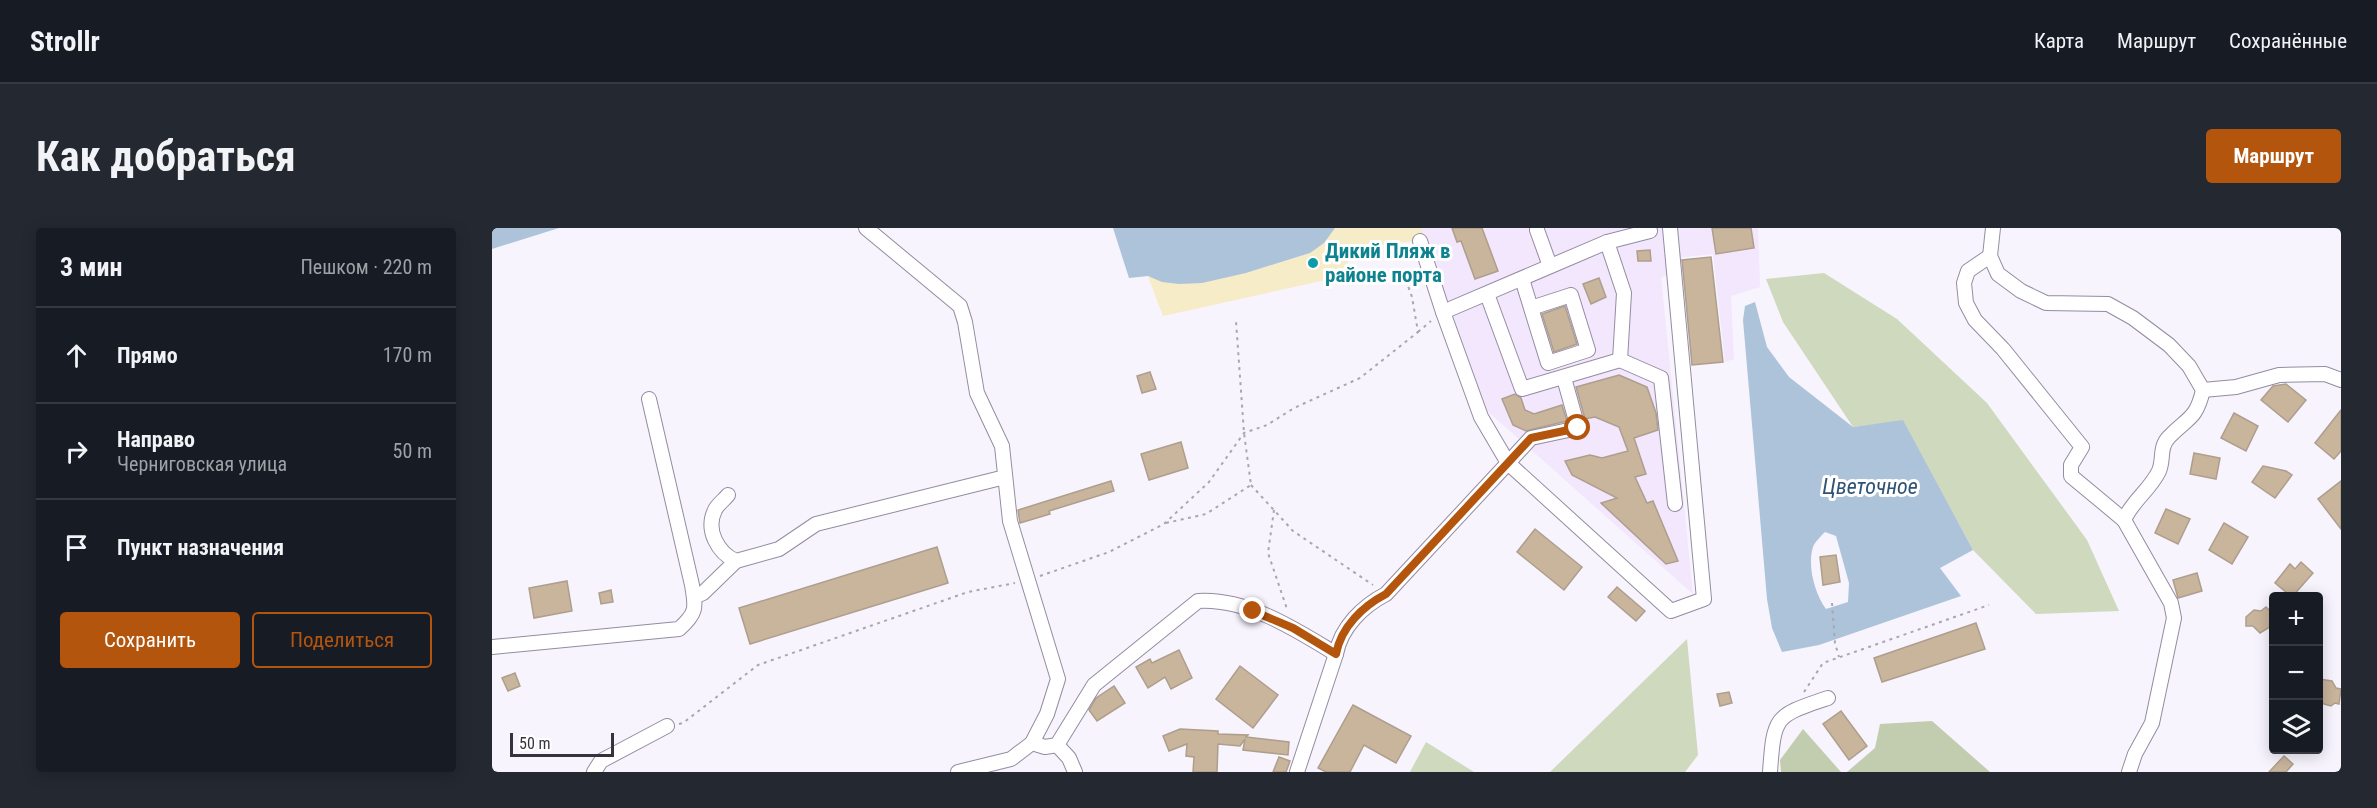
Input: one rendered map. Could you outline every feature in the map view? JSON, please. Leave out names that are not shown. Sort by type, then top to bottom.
[{"type":"street","points":[[866,228],[960,306],[965,322],[977,393],[1002,447],[1010,521],[1058,679],[1047,714],[1032,743],[1011,759],[958,772]]},
{"type":"street","points":[[1420,241],[1481,417],[1508,463],[1671,611],[1704,599],[1670,228]]},
{"type":"street","points":[[1993,228],[1990,256],[1998,274],[2021,291],[2046,303],[2108,304],[2133,318],[2169,345],[2188,366],[2203,390],[2199,408],[2182,427],[2168,437],[2162,450],[2160,470],[2128,508],[2124,520]]},
{"type":"street","points":[[1537,230],[1550,266]]},
{"type":"street","points":[[1443,312],[1607,242],[1650,231]]},
{"type":"street","points":[[1607,242],[1624,293],[1620,360]]},
{"type":"street","points":[[1990,256],[1968,272],[1964,283],[1966,303],[1975,320],[2003,349],[2082,447],[2071,465],[2071,476],[2124,520],[2171,603],[2174,618],[2152,723],[2135,754],[2129,772]]},
{"type":"street","points":[[1522,279],[1548,363],[1588,350],[1571,295],[1531,308]]},
{"type":"street","points":[[1487,294],[1522,389],[1620,360],[1661,378],[1675,504]]},
{"type":"street","points":[[2203,390],[2236,387],[2279,375],[2325,374],[2341,380]]},
{"type":"street","points":[[1297,772],[1336,654],[1338,640],[1368,603],[1386,594],[1531,438],[1578,428],[1564,378]]},
{"type":"street","points":[[492,647],[679,629],[691,618],[696,605],[649,399]]},
{"type":"street","points":[[694,597],[703,593],[736,561],[779,549],[816,524],[1005,477]]},
{"type":"street","points":[[728,495],[715,510],[712,524],[715,544],[727,557],[736,561]]},
{"type":"street","points":[[1032,743],[1045,747],[1057,745],[1094,685],[1197,601],[1218,600],[1293,628],[1336,654]]},
{"type":"street","points":[[1770,772],[1772,743],[1778,720],[1792,710],[1828,698]]},
{"type":"street","points":[[594,772],[601,761],[667,726]]},
{"type":"street","points":[[1057,745],[1069,758],[1075,772]]},
{"type":"street","points":[[1011,759],[1020,772]]},
{"type":"path","points":[[1403,272],[1412,297],[1418,332]]},
{"type":"path","points":[[1164,524],[1209,482],[1244,433],[1267,425],[1294,408],[1360,378],[1443,312]]},
{"type":"path","points":[[1236,321],[1244,433],[1251,485],[1293,531],[1386,594]]},
{"type":"path","points":[[667,726],[683,723],[758,665],[968,592],[1028,580],[1109,552],[1164,524],[1206,514],[1251,485]]},
{"type":"path","points":[[1274,510],[1268,553],[1293,628]]},
{"type":"path","points":[[1832,603],[1835,643],[1839,657]]},
{"type":"path","points":[[1792,710],[1823,663],[1989,605]]},
{"type":"shaded area","points":[[1421,228],[1758,228],[1760,287],[1731,296],[1734,359],[1725,362],[1713,254],[1675,258],[1677,274],[1661,277],[1693,594],[1484,408]]},
{"type":"green space","points":[[1824,273],[1897,319],[1987,403],[2087,540],[2119,611],[2036,614],[1973,550],[1903,421],[1853,427],[1783,322],[1766,279]]},
{"type":"green space","points":[[1687,639],[1698,755],[1685,772],[1550,772]]},
{"type":"green space","points":[[1932,721],[1990,772],[1847,772],[1875,748],[1880,724]]},
{"type":"green space","points":[[1803,729],[1841,772],[1781,772],[1780,760]]},
{"type":"green space","points":[[1426,742],[1474,772],[1410,772]]},
{"type":"sand","name":"Дикий Пляж в районе порта","points":[[1333,228],[1421,228],[1425,240],[1360,247],[1335,278],[1163,316],[1148,276],[1179,284],[1246,273],[1310,253]]},
{"type":"water","points":[[492,228],[559,228],[492,249]]},
{"type":"water","points":[[1113,228],[1335,228],[1324,243],[1310,253],[1246,273],[1202,283],[1179,284],[1162,282],[1148,276],[1129,278]]},
{"type":"water","name":"Цветочное","points":[[1755,302],[1767,347],[1789,377],[1853,427],[1903,420],[1973,550],[1940,568],[1961,596],[1819,645],[1782,652],[1772,628],[1767,599],[1743,320],[1745,306]],"holes":[[[1825,532],[1836,536],[1849,583],[1848,602],[1826,609],[1818,596],[1813,580],[1811,555],[1814,545]]]},
{"type":"building","points":[[1452,228],[1482,228],[1498,271],[1475,279],[1461,241],[1457,242]]},
{"type":"building","points":[[1712,228],[1751,228],[1754,248],[1716,254]]},
{"type":"building","points":[[1650,250],[1651,261],[1638,261],[1637,251]]},
{"type":"building","points":[[1711,257],[1723,362],[1692,365],[1682,260]]},
{"type":"building","points":[[1599,278],[1606,297],[1591,304],[1583,284]]},
{"type":"building","points":[[1565,306],[1577,344],[1554,352],[1542,314]]},
{"type":"building","points":[[1150,372],[1156,389],[1142,393],[1137,376]]},
{"type":"building","points":[[1619,375],[1647,387],[1656,413],[1658,430],[1634,438],[1646,474],[1635,477],[1647,503],[1653,501],[1678,561],[1666,564],[1601,503],[1617,498],[1572,475],[1565,461],[1590,455],[1602,458],[1628,451],[1619,427],[1595,417],[1585,419],[1576,387]]},
{"type":"building","points":[[2286,384],[2306,400],[2288,422],[2261,400],[2273,386]]},
{"type":"building","points":[[1515,394],[1521,398],[1525,410],[1534,414],[1562,405],[1567,421],[1526,431],[1513,425],[1502,399]]},
{"type":"building","points":[[2341,410],[2341,451],[2334,459],[2315,443]]},
{"type":"building","points":[[2234,413],[2258,426],[2246,451],[2221,438]]},
{"type":"building","points":[[1181,442],[1188,468],[1149,480],[1141,454]]},
{"type":"building","points":[[2194,453],[2220,458],[2216,479],[2190,474]]},
{"type":"building","points":[[2263,466],[2286,471],[2292,475],[2275,498],[2252,482]]},
{"type":"building","points":[[1111,481],[1114,491],[1049,511],[1050,514],[1020,523],[1018,510]]},
{"type":"building","points":[[2341,481],[2341,529],[2318,499]]},
{"type":"building","points":[[2166,509],[2190,519],[2178,544],[2155,533]]},
{"type":"building","points":[[2224,523],[2248,537],[2232,564],[2209,550]]},
{"type":"building","points":[[1535,529],[1582,567],[1564,590],[1517,552]]},
{"type":"building","points":[[937,547],[948,583],[750,644],[739,608]]},
{"type":"building","points":[[1836,555],[1840,582],[1823,585],[1820,557]]},
{"type":"building","points":[[2301,562],[2313,573],[2296,592],[2286,592],[2275,583],[2290,564],[2295,569]]},
{"type":"building","points":[[2197,573],[2202,591],[2178,598],[2173,580]]},
{"type":"building","points":[[567,581],[572,611],[534,618],[529,588]]},
{"type":"building","points":[[1617,587],[1645,611],[1636,621],[1608,597]]},
{"type":"building","points":[[611,590],[613,602],[601,604],[599,593]]},
{"type":"building","points":[[2266,607],[2269,610],[2269,627],[2260,633],[2253,626],[2246,626],[2246,617],[2254,610],[2261,611]]},
{"type":"building","points":[[1976,623],[1985,649],[1882,682],[1874,658]]},
{"type":"building","points":[[1179,650],[1192,678],[1171,689],[1165,677],[1148,688],[1136,667],[1150,659],[1152,663]]},
{"type":"building","points":[[1240,666],[1278,695],[1253,728],[1216,699]]},
{"type":"building","points":[[515,673],[520,686],[508,691],[502,678]]},
{"type":"building","points":[[2323,680],[2332,681],[2336,688],[2341,689],[2339,704],[2335,703],[2331,706],[2324,704]]},
{"type":"building","points":[[1114,686],[1125,703],[1097,721],[1089,710],[1096,698]]},
{"type":"building","points":[[1729,692],[1732,703],[1720,706],[1717,694]]},
{"type":"building","points":[[1353,705],[1411,736],[1396,763],[1364,745],[1350,772],[1326,772],[1318,768]]},
{"type":"building","points":[[1841,711],[1867,746],[1849,760],[1823,724]]},
{"type":"building","points":[[1180,729],[1218,731],[1218,734],[1248,735],[1246,737],[1289,742],[1288,755],[1243,750],[1245,739],[1240,746],[1218,744],[1217,772],[1193,772],[1194,757],[1186,756],[1187,744],[1169,751],[1163,736]]},
{"type":"building","points":[[2284,756],[2293,764],[2286,772],[2269,772]]},
{"type":"building","points":[[1279,757],[1290,761],[1286,772],[1273,772]]},
{"type":"place","name":"Дикий Пляж в районе порта","points":[[1313,263]]},
{"type":"route","points":[[1253,611],[1293,628],[1336,654],[1338,640],[1368,603],[1386,594],[1531,438],[1578,428]]}]
